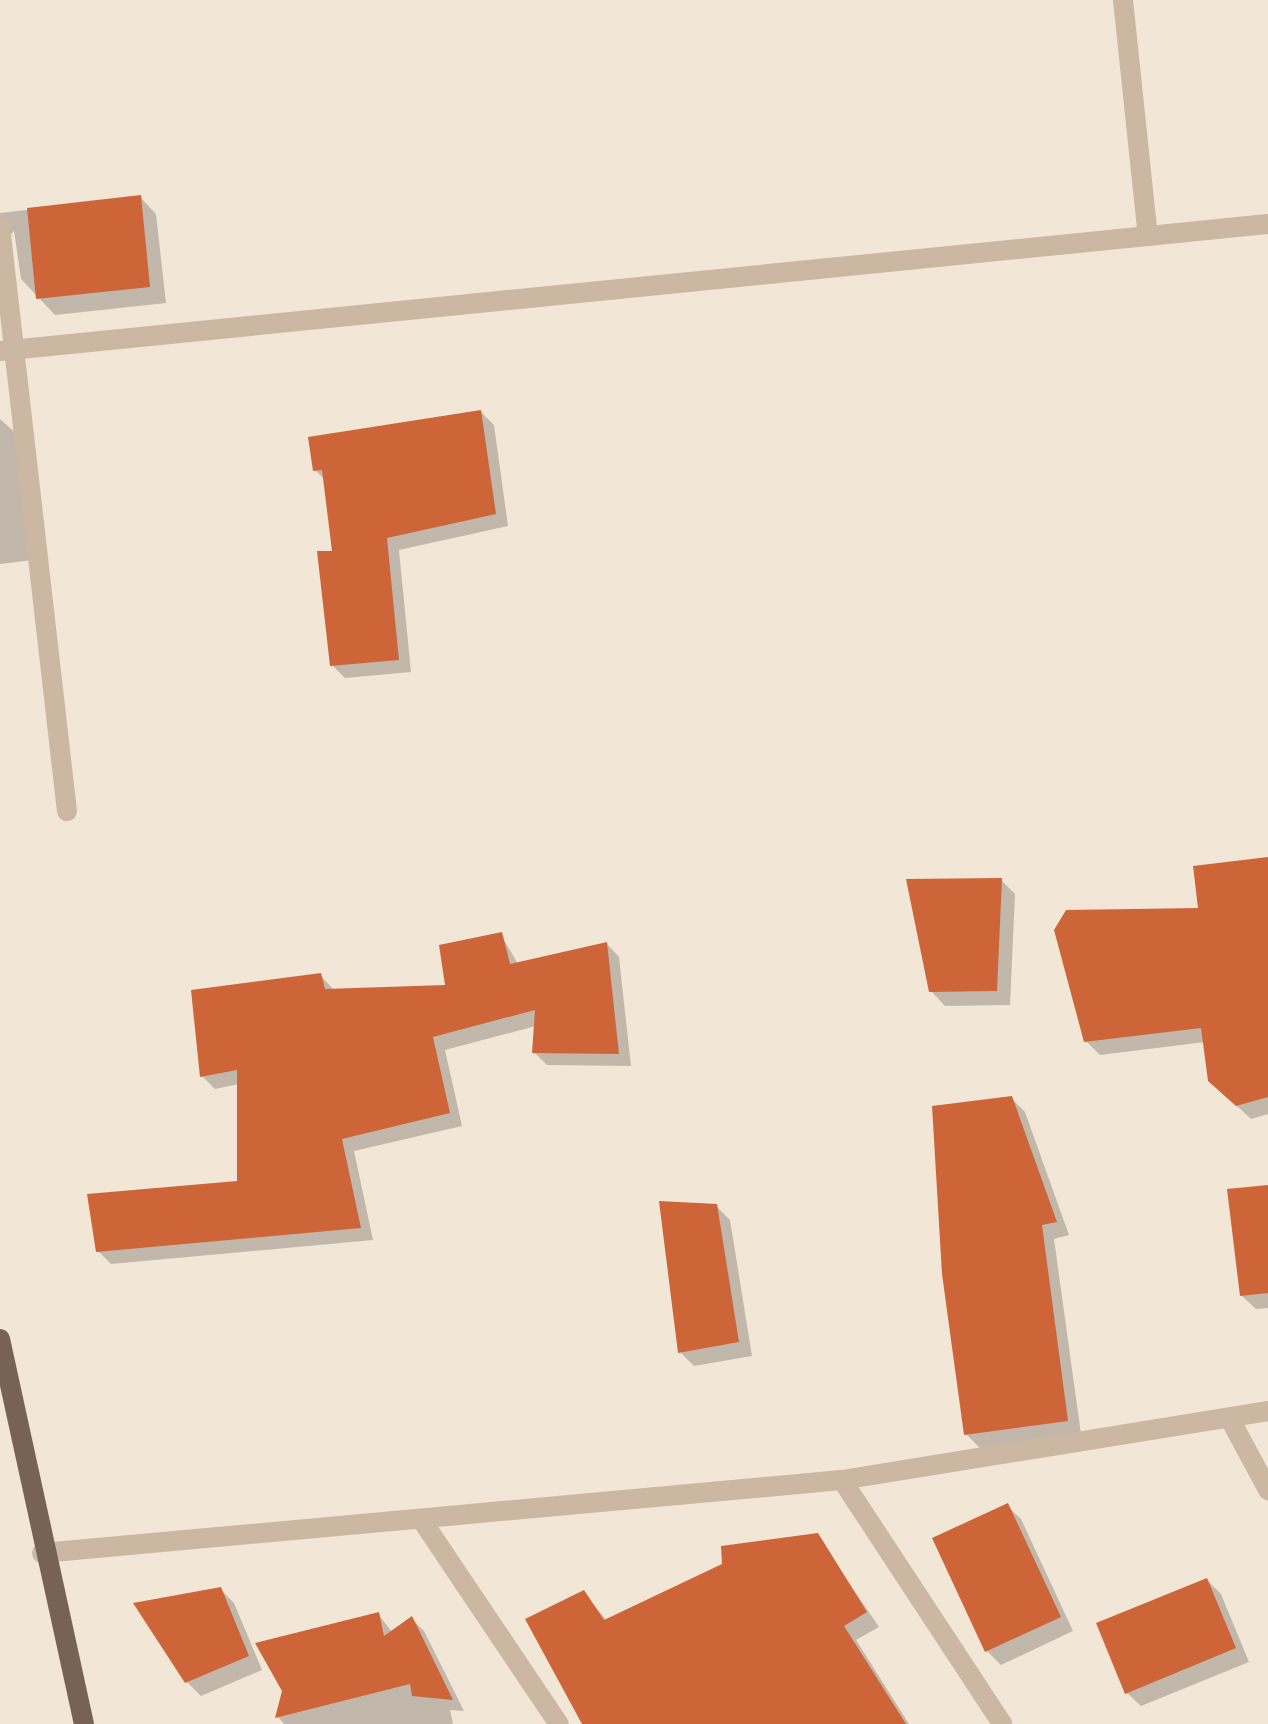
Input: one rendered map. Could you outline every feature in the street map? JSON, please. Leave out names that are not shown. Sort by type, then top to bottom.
[{"type":"main road","points":[[0,1339],[42,1553],[84,1724]]},
{"type":"street","points":[[1123,0],[1148,236]]},
{"type":"street","points":[[7,351],[1268,224]]},
{"type":"street","points":[[0,226],[7,351],[67,811]]},
{"type":"street","points":[[42,1553],[842,1480],[1268,1411]]},
{"type":"street","points":[[1230,1419],[1268,1490]]},
{"type":"street","points":[[842,1480],[1002,1724]]},
{"type":"street","points":[[421,1519],[559,1724]]},
{"type":"building","points":[[141,195],[150,287],[36,299],[27,208]]},
{"type":"building","points":[[481,410],[496,514],[387,538],[399,660],[330,666],[317,551],[332,551],[322,470],[313,471],[308,437]]},
{"type":"building","points":[[1268,857],[1268,1097],[1236,1106],[1208,1081],[1201,1028],[1084,1042],[1054,930],[1066,910],[1198,908],[1193,866]]},
{"type":"building","points":[[1002,878],[997,991],[929,992],[906,879]]},
{"type":"building","points":[[502,932],[510,964],[607,942],[619,1054],[532,1053],[535,1010],[433,1037],[450,1113],[342,1139],[361,1228],[96,1252],[87,1194],[237,1181],[237,1070],[200,1077],[191,990],[321,973],[325,989],[445,985],[439,945]]},
{"type":"building","points":[[1012,1096],[1057,1222],[1042,1225],[1068,1421],[964,1435],[942,1274],[932,1106]]},
{"type":"building","points":[[1268,1185],[1268,1293],[1240,1296],[1227,1189]]},
{"type":"building","points":[[659,1201],[717,1204],[739,1342],[678,1353]]},
{"type":"building","points":[[1008,1503],[1061,1617],[985,1652],[932,1538]]},
{"type":"building","points":[[818,1533],[867,1612],[844,1626],[906,1724],[582,1724],[525,1619],[584,1590],[604,1620],[722,1564],[721,1546]]},
{"type":"building","points":[[1207,1578],[1236,1648],[1125,1694],[1096,1623]]},
{"type":"building","points":[[221,1587],[249,1656],[185,1683],[133,1603]]},
{"type":"building","points":[[379,1612],[384,1636],[412,1616],[453,1700],[412,1696],[410,1684],[275,1718],[282,1691],[255,1643]]}]
